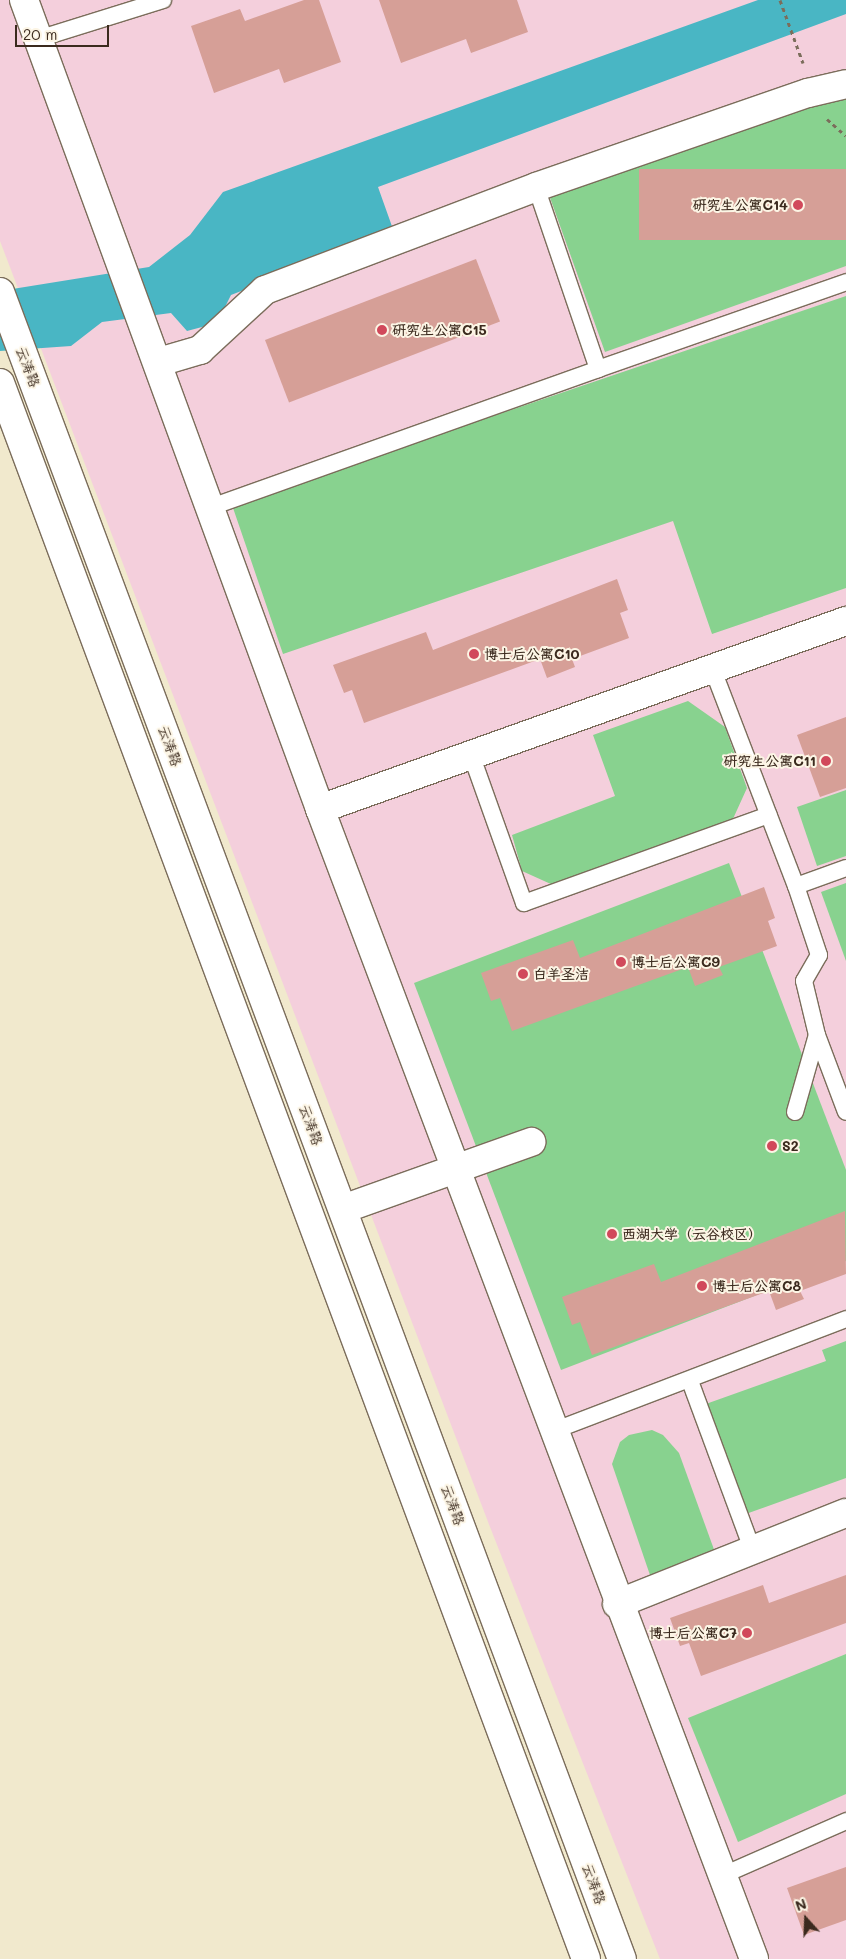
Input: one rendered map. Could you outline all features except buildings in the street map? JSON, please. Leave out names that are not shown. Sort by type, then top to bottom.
[{"type":"street","points":[[24,0],[155,351],[320,809],[457,1167],[552,1431],[754,1959]]},
{"type":"street","points":[[155,351],[200,350],[265,290],[536,187],[808,93],[846,84]]},
{"type":"street","name":"云涛路","points":[[0,292],[622,1959]]},
{"type":"street","points":[[0,383],[8,428],[586,1959]]},
{"type":"street","points":[[320,809],[472,757],[846,621]]},
{"type":"street","points":[[342,1210],[457,1167],[531,1142]]},
{"type":"street","points":[[618,1604],[846,1513]]},
{"type":"lane","points":[[38,39],[163,0]]},
{"type":"lane","points":[[536,187],[598,369]]},
{"type":"lane","points":[[211,507],[846,282]]},
{"type":"lane","points":[[713,670],[796,886],[818,956],[804,981],[817,1035],[846,1112]]},
{"type":"lane","points":[[472,757],[524,904],[768,816]]},
{"type":"lane","points":[[796,886],[846,868]]},
{"type":"lane","points":[[795,1112],[817,1035]]},
{"type":"lane","points":[[552,1431],[690,1381],[846,1319]]},
{"type":"lane","points":[[690,1381],[752,1549]]},
{"type":"lane","points":[[722,1876],[846,1821]]},
{"type":"path","points":[[780,0],[807,72]]},
{"type":"shaded area","name":"西湖大学（云谷校区）","points":[[0,0],[846,0],[846,1959],[660,1959],[490,1527],[0,241]]},
{"type":"green space","points":[[846,90],[846,266],[605,352],[548,192]]},
{"type":"green space","points":[[846,296],[846,588],[712,634],[673,521],[283,654],[232,505]]},
{"type":"green space","points":[[688,701],[725,727],[747,788],[732,821],[553,885],[522,871],[512,835],[615,796],[593,735]]},
{"type":"green space","points":[[846,790],[846,856],[817,866],[797,807]]},
{"type":"green space","points":[[729,863],[846,1170],[846,1261],[561,1370],[414,983]]},
{"type":"green space","points":[[846,883],[846,961],[821,892]]},
{"type":"green space","points":[[846,1341],[846,1478],[743,1515],[703,1405],[826,1361],[822,1350]]},
{"type":"green space","points":[[652,1430],[663,1435],[679,1453],[716,1555],[651,1578],[612,1464],[620,1442],[629,1435]]},
{"type":"green space","points":[[846,1654],[846,1794],[738,1842],[688,1718]]},
{"type":"water","points":[[758,0],[846,0],[846,14],[378,187],[394,232],[231,295],[217,323],[187,331],[171,313],[102,322],[71,346],[0,351],[0,291],[149,267],[190,235],[223,192]]},
{"type":"place","name":"研究生公寓C14","points":[[798,205]]},
{"type":"place","name":"研究生公寓C15","points":[[382,330]]},
{"type":"place","name":"博士后公寓C10","points":[[474,654]]},
{"type":"place","name":"研究生公寓C11","points":[[826,761]]},
{"type":"place","name":"博士后公寓C9","points":[[621,962]]},
{"type":"place","name":"白羊圣洁","points":[[523,974]]},
{"type":"place","name":"S2","points":[[772,1146]]},
{"type":"place","name":"西湖大学（云谷校区）","points":[[612,1234]]},
{"type":"place","name":"博士后公寓C8","points":[[702,1286]]},
{"type":"place","name":"博士后公寓C7","points":[[747,1633]]}]
